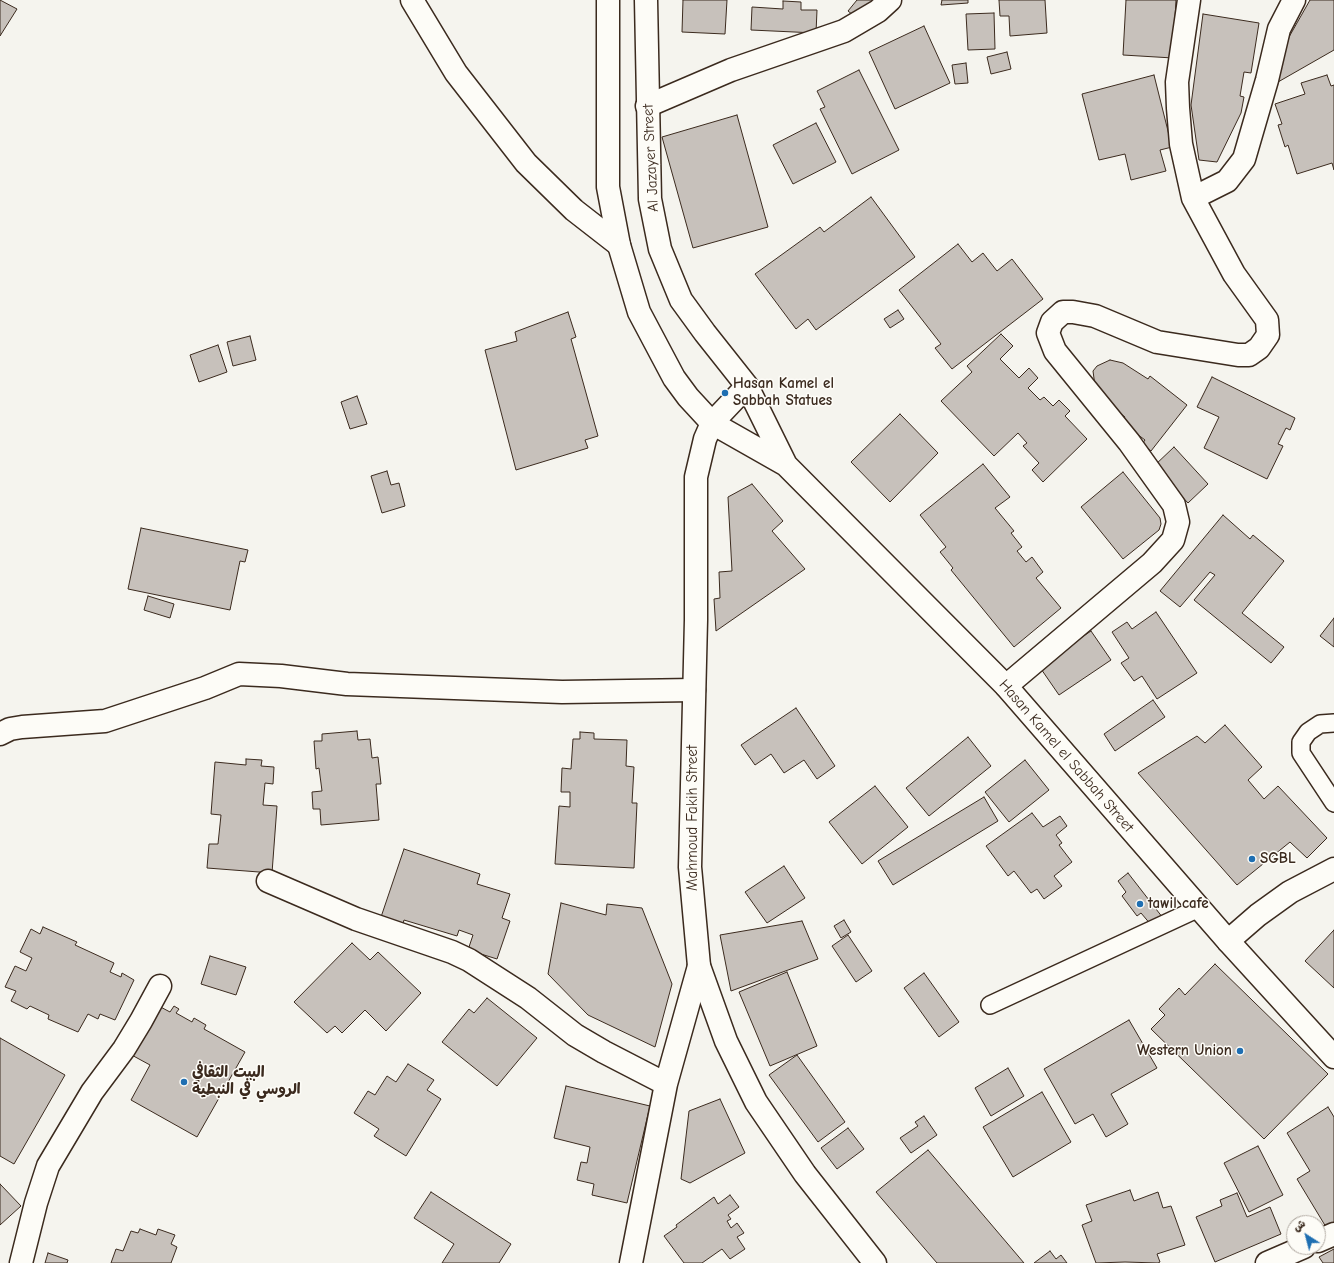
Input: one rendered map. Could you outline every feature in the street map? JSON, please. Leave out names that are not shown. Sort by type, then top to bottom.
[{"type":"street","points":[[412,0],[456,73],[526,162],[574,210],[619,245]]},
{"type":"street","points":[[608,0],[608,187],[619,245],[639,312],[664,362],[688,397],[712,423],[786,465]]},
{"type":"street","name":"Al Jazayer Street","points":[[646,0],[650,199],[660,249],[681,300],[747,386],[786,465]]},
{"type":"street","points":[[647,106],[731,70],[844,31],[878,11],[890,0]]},
{"type":"street","points":[[1006,686],[1152,563],[1173,540],[1178,522],[1174,505],[1133,448],[1055,351],[1048,332],[1052,322],[1063,312],[1073,312],[1095,316],[1157,342],[1238,355],[1249,355],[1259,348],[1268,335],[1267,320],[1234,274],[1193,198],[1181,144],[1177,82],[1189,0]]},
{"type":"street","points":[[1193,198],[1227,181],[1244,159],[1267,80],[1279,29],[1294,0]]},
{"type":"street","name":"Mahmoud Fakih Street","points":[[747,386],[712,423],[705,439],[696,477],[694,690],[690,867],[699,966],[726,1041],[756,1102],[804,1174],[875,1263]]},
{"type":"street","name":"Hasan Kamel el Sabbah Street","points":[[786,465],[1006,686],[1228,941],[1334,1057]]},
{"type":"street","points":[[0,734],[10,729],[22,727],[105,721],[206,688],[239,674],[281,676],[347,684],[562,692],[694,690]]},
{"type":"street","points":[[1228,941],[1258,915],[1290,892],[1334,869]]},
{"type":"street","points":[[268,881],[356,919],[452,952],[469,960],[522,994],[575,1035],[604,1052],[666,1084]]},
{"type":"street","points":[[631,1263],[666,1084],[699,966]]},
{"type":"street","points":[[21,1263],[36,1203],[48,1166],[92,1092],[124,1049],[160,986]]},
{"type":"street","points":[[1267,1263],[1286,1255]]},
{"type":"lane","points":[[1334,723],[1320,724],[1308,732],[1301,742],[1301,753],[1334,803]]},
{"type":"lane","points":[[990,1005],[1199,908]]},
{"type":"building","points":[[0,0],[17,9],[0,36]]},
{"type":"building","points":[[683,0],[727,0],[725,34],[682,32]]},
{"type":"building","points":[[857,0],[873,0],[858,19],[848,11]]},
{"type":"building","points":[[942,0],[968,0],[968,3],[941,5]]},
{"type":"building","points":[[999,0],[1045,0],[1047,33],[1010,36],[1009,16],[1000,16]]},
{"type":"building","points":[[1126,0],[1176,0],[1173,58],[1123,55]]},
{"type":"building","points":[[1310,0],[1334,0],[1334,50],[1278,82],[1280,68],[1289,37]]},
{"type":"building","points":[[783,1],[801,2],[801,10],[817,10],[816,33],[751,30],[752,7],[783,9]]},
{"type":"building","points":[[994,13],[995,49],[968,50],[966,14]]},
{"type":"building","points":[[1203,14],[1259,23],[1251,73],[1244,72],[1240,96],[1244,97],[1241,113],[1217,162],[1199,160],[1191,105]]},
{"type":"building","points":[[924,26],[950,83],[895,109],[869,52]]},
{"type":"building","points":[[1007,52],[1011,69],[991,74],[987,57]]},
{"type":"building","points":[[966,63],[968,83],[955,84],[952,65]]},
{"type":"building","points":[[859,70],[899,150],[852,174],[820,109],[825,107],[817,91]]},
{"type":"building","points":[[1154,75],[1172,147],[1160,150],[1166,171],[1131,180],[1125,154],[1099,160],[1082,94]]},
{"type":"building","points":[[1327,75],[1331,86],[1334,85],[1334,170],[1332,163],[1297,174],[1288,145],[1285,147],[1278,125],[1282,124],[1275,104],[1305,94],[1301,83]]},
{"type":"building","points":[[737,115],[768,227],[693,248],[662,137]]},
{"type":"building","points":[[816,123],[836,162],[793,184],[773,145]]},
{"type":"building","points":[[871,197],[915,257],[816,330],[808,319],[796,329],[755,274],[820,227],[824,232]]},
{"type":"building","points":[[958,244],[972,262],[983,253],[997,271],[1012,259],[1043,299],[952,369],[935,348],[941,344],[899,290]]},
{"type":"building","points":[[898,310],[904,319],[890,328],[884,319]]},
{"type":"building","points":[[568,312],[576,337],[571,339],[598,436],[585,440],[588,448],[516,470],[485,350],[517,341],[515,332]]},
{"type":"building","points":[[1001,334],[1013,346],[1000,359],[1019,378],[1029,368],[1038,378],[1028,388],[1040,400],[1044,397],[1053,406],[1059,400],[1070,411],[1065,416],[1087,439],[1043,482],[1032,470],[1039,463],[1023,446],[1027,443],[1018,433],[994,456],[941,401],[972,372],[967,366]]},
{"type":"building","points":[[250,336],[256,360],[233,366],[227,342]]},
{"type":"building","points":[[218,345],[227,372],[199,382],[190,355]]},
{"type":"building","points":[[1110,360],[1123,363],[1148,379],[1150,376],[1187,405],[1151,451],[1142,444],[1145,440],[1121,422],[1125,417],[1105,402],[1095,386],[1093,371],[1097,366]]},
{"type":"building","points":[[1212,377],[1295,418],[1290,430],[1286,428],[1278,444],[1283,446],[1267,479],[1204,448],[1219,417],[1197,407]]},
{"type":"building","points":[[357,396],[367,424],[350,429],[341,402]]},
{"type":"building","points":[[900,414],[938,453],[890,502],[851,462]]},
{"type":"building","points":[[1174,447],[1208,484],[1188,503],[1154,466]]},
{"type":"building","points":[[983,464],[1010,497],[995,508],[1014,531],[1011,533],[1022,547],[1017,551],[1026,562],[1032,557],[1043,572],[1036,578],[1061,608],[1014,647],[951,570],[953,568],[940,552],[946,547],[920,515]]},
{"type":"building","points":[[387,471],[391,485],[399,483],[405,506],[382,513],[371,476]]},
{"type":"building","points":[[1123,472],[1160,518],[1161,524],[1159,530],[1123,559],[1081,507]]},
{"type":"building","points":[[752,484],[783,521],[772,531],[805,569],[716,631],[714,599],[720,598],[719,572],[732,571],[728,497]]},
{"type":"building","points":[[1223,515],[1250,539],[1253,535],[1284,561],[1242,613],[1284,647],[1271,663],[1194,600],[1215,575],[1210,572],[1180,607],[1160,591]]},
{"type":"building","points":[[141,528],[248,550],[245,562],[240,561],[230,610],[128,589]]},
{"type":"building","points":[[148,596],[174,604],[170,618],[144,610]]},
{"type":"building","points":[[1156,612],[1197,673],[1157,699],[1142,676],[1134,681],[1121,663],[1129,658],[1112,632],[1127,622],[1132,629]]},
{"type":"building","points":[[1334,618],[1334,647],[1320,636]]},
{"type":"building","points":[[1091,631],[1111,660],[1059,695],[1039,666]]},
{"type":"building","points":[[1153,700],[1165,717],[1115,751],[1104,734]]},
{"type":"building","points":[[796,708],[835,766],[817,779],[804,760],[784,773],[771,754],[755,765],[741,745]]},
{"type":"building","points":[[1225,725],[1262,767],[1248,780],[1264,799],[1278,786],[1327,838],[1307,858],[1290,842],[1237,885],[1138,773],[1197,736],[1205,743]]},
{"type":"building","points":[[357,731],[358,740],[370,739],[372,758],[378,757],[381,784],[376,784],[379,820],[321,825],[320,809],[313,809],[312,792],[322,791],[319,768],[316,769],[314,741],[322,741],[322,734]]},
{"type":"building","points":[[580,732],[594,733],[594,739],[627,740],[626,766],[634,767],[632,803],[637,803],[634,868],[555,864],[559,806],[570,807],[570,792],[561,792],[562,768],[571,769],[573,739],[580,739]]},
{"type":"building","points":[[968,737],[991,766],[929,816],[906,788]]},
{"type":"building","points":[[246,759],[262,760],[261,766],[274,767],[273,784],[265,783],[263,805],[277,806],[272,873],[207,868],[209,844],[218,844],[221,815],[211,814],[215,762],[246,765]]},
{"type":"building","points":[[1025,760],[1049,790],[1009,822],[985,792]]},
{"type":"building","points":[[875,786],[908,827],[862,864],[829,822]]},
{"type":"building","points":[[984,797],[998,821],[893,885],[878,861]]},
{"type":"building","points":[[1032,813],[1043,827],[1060,816],[1067,826],[1056,835],[1062,843],[1059,845],[1072,862],[1054,876],[1062,886],[1044,899],[1037,889],[1031,893],[1014,871],[1008,876],[986,846]]},
{"type":"building","points":[[404,849],[480,874],[477,884],[510,894],[502,918],[510,921],[497,959],[468,950],[473,935],[459,930],[457,936],[404,920],[402,927],[380,920]]},
{"type":"building","points":[[784,866],[805,898],[767,923],[745,892]]},
{"type":"building","name":"tawil cafe","points":[[1128,873],[1163,918],[1152,926],[1141,913],[1137,916],[1122,896],[1126,892],[1118,881]]},
{"type":"building","points":[[561,903],[606,915],[607,904],[642,908],[672,984],[655,1047],[588,1015],[548,974]]},
{"type":"building","points":[[844,920],[851,932],[841,938],[834,926]]},
{"type":"building","points":[[802,921],[818,959],[731,991],[720,935]]},
{"type":"building","points":[[43,927],[77,942],[75,945],[114,963],[110,972],[121,977],[122,973],[134,980],[115,1020],[100,1014],[98,1019],[88,1014],[78,1032],[48,1019],[49,1015],[30,1006],[27,1009],[11,1001],[16,991],[5,987],[15,966],[26,971],[32,958],[20,952],[31,929],[40,934]]},
{"type":"building","points":[[1334,930],[1334,988],[1305,961]]},
{"type":"building","points":[[848,935],[872,971],[856,982],[832,946]]},
{"type":"building","points":[[352,943],[370,960],[378,952],[421,993],[386,1031],[365,1010],[342,1033],[335,1026],[327,1033],[294,1002]]},
{"type":"building","points":[[210,956],[246,967],[236,995],[201,984]]},
{"type":"building","name":"Western Union","points":[[1215,964],[1328,1074],[1264,1139],[1151,1029],[1165,1015],[1159,1009],[1179,988],[1185,995]]},
{"type":"building","points":[[787,972],[817,1046],[770,1066],[739,992]]},
{"type":"building","points":[[924,973],[959,1022],[939,1037],[904,988]]},
{"type":"building","points":[[487,998],[537,1038],[497,1086],[442,1042],[469,1009],[474,1013]]},
{"type":"building","name":"البيت الثقافي الروسي في النبطية","points":[[155,1004],[170,1012],[174,1006],[179,1009],[176,1013],[192,1022],[194,1018],[206,1025],[204,1029],[245,1052],[197,1137],[131,1100],[150,1065],[128,1053]]},
{"type":"building","points":[[1129,1020],[1157,1068],[1111,1094],[1128,1124],[1106,1137],[1093,1114],[1075,1124],[1044,1069]]},
{"type":"building","points":[[0,1038],[65,1075],[14,1164],[0,1156]]},
{"type":"building","points":[[797,1055],[845,1122],[818,1142],[769,1075]]},
{"type":"building","points":[[408,1064],[434,1080],[427,1090],[441,1099],[406,1156],[374,1136],[379,1129],[354,1113],[368,1091],[375,1095],[387,1076],[396,1082]]},
{"type":"building","points":[[1008,1068],[1024,1096],[991,1116],[975,1088]]},
{"type":"building","points":[[566,1086],[650,1106],[627,1203],[592,1195],[594,1184],[577,1180],[581,1162],[587,1163],[590,1147],[554,1138]]},
{"type":"building","points":[[1042,1092],[1071,1142],[1013,1177],[983,1127]]},
{"type":"building","points":[[720,1099],[745,1153],[690,1183],[681,1179],[689,1111]]},
{"type":"building","points":[[1328,1107],[1334,1117],[1334,1229],[1329,1232],[1326,1227],[1326,1215],[1319,1215],[1297,1179],[1310,1171],[1287,1133]]},
{"type":"building","points":[[924,1116],[937,1135],[911,1153],[900,1138],[918,1126],[915,1122]]},
{"type":"building","points":[[848,1128],[864,1149],[837,1169],[821,1148]]},
{"type":"building","points":[[1258,1146],[1283,1195],[1249,1212],[1224,1163]]},
{"type":"building","points":[[928,1150],[1024,1263],[937,1263],[876,1192]]},
{"type":"building","points":[[0,1184],[21,1206],[0,1225]]},
{"type":"building","points":[[1130,1190],[1134,1201],[1158,1192],[1163,1208],[1171,1206],[1185,1245],[1157,1254],[1160,1262],[1158,1263],[1096,1263],[1082,1225],[1092,1221],[1086,1205]]},
{"type":"building","points":[[431,1192],[511,1244],[499,1263],[442,1263],[454,1244],[414,1218]]},
{"type":"building","points":[[1237,1193],[1247,1217],[1270,1207],[1281,1234],[1215,1262],[1196,1217],[1222,1206],[1220,1200]]},
{"type":"building","points":[[730,1195],[739,1207],[728,1215],[731,1219],[727,1221],[731,1228],[737,1223],[744,1233],[737,1237],[745,1249],[730,1259],[722,1249],[702,1263],[684,1263],[664,1236],[677,1227],[676,1225],[714,1197],[718,1204]]},
{"type":"building","points":[[140,1229],[156,1235],[158,1229],[175,1235],[171,1244],[177,1247],[171,1263],[111,1263],[116,1249],[123,1251],[131,1231],[138,1233]]},
{"type":"building","points":[[1334,1249],[1334,1263],[1323,1263],[1319,1257],[1326,1255],[1326,1253]]},
{"type":"building","points":[[1050,1251],[1056,1259],[1061,1255],[1067,1263],[1034,1263]]},
{"type":"building","points":[[48,1253],[68,1260],[67,1263],[45,1263]]},
{"type":"place","name":"Hasan Kamel el Sabbah Statues","points":[[725,393]]},
{"type":"place","name":"SGBL","points":[[1252,859]]},
{"type":"place","name":"tawil cafe","points":[[1140,904]]},
{"type":"place","name":"Western Union","points":[[1240,1051]]},
{"type":"place","name":"البيت الثقافي الروسي في النبطية","points":[[184,1082]]}]
